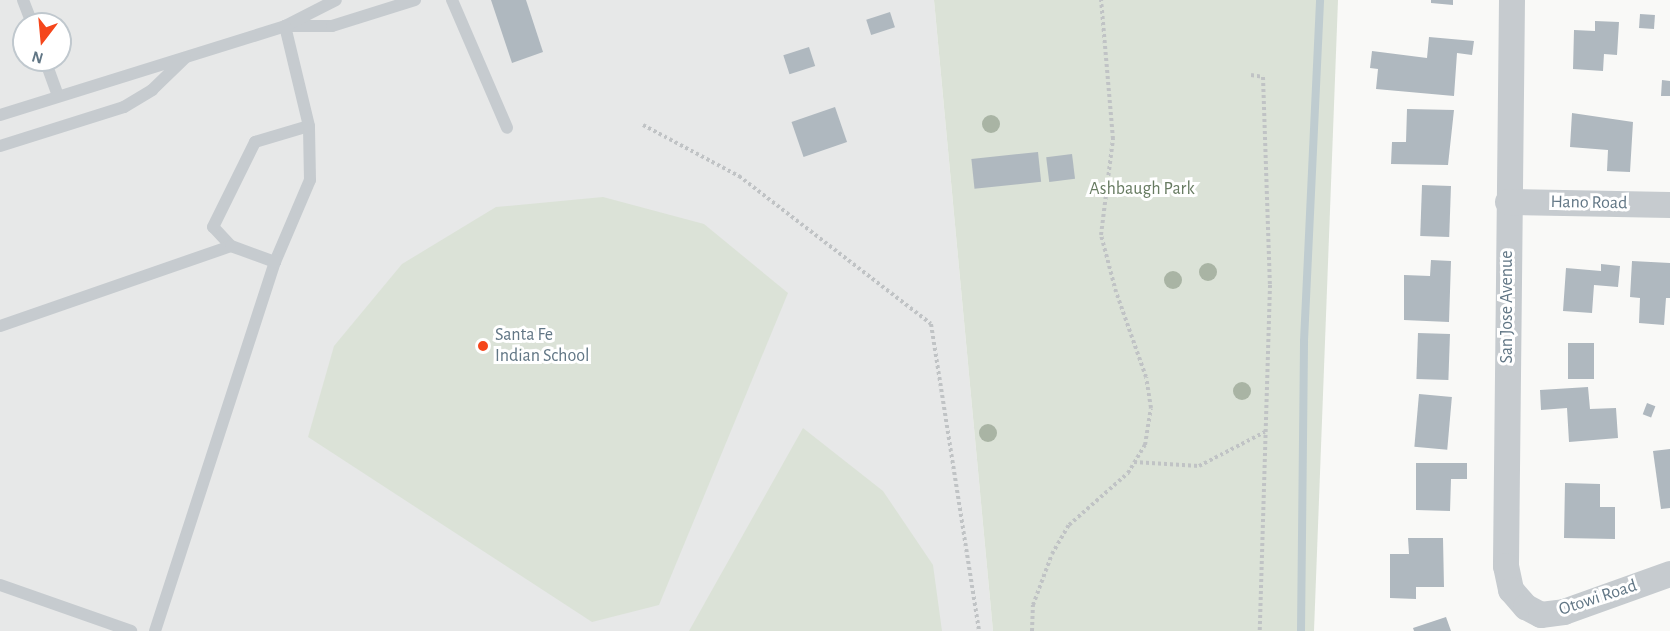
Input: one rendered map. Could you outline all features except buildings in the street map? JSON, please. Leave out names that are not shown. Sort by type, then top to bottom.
[{"type":"street","name":"San Jose Avenue","points":[[1512,0],[1508,202],[1506,566],[1511,590],[1526,608]]},
{"type":"street","name":"Hano Road","points":[[1508,202],[1670,205]]},
{"type":"street","name":"Otowi Road","points":[[1526,608],[1540,615],[1564,612],[1670,574]]},
{"type":"lane","points":[[0,115],[285,26],[336,0]]},
{"type":"lane","points":[[285,26],[332,26],[415,0]]},
{"type":"lane","points":[[452,0],[507,128]]},
{"type":"lane","points":[[155,631],[275,262],[310,180],[309,126],[285,26]]},
{"type":"lane","points":[[0,146],[124,107],[152,90],[187,55]]},
{"type":"lane","points":[[49,72],[58,96]]},
{"type":"lane","points":[[275,262],[231,246],[213,227],[255,141],[309,126]]},
{"type":"lane","points":[[0,326],[231,246]]},
{"type":"lane","points":[[0,585],[131,631]]},
{"type":"path","points":[[1032,631],[1033,605],[1057,544],[1069,525],[1128,473],[1145,445],[1151,408],[1146,377],[1116,292],[1101,235],[1113,139],[1101,0]]},
{"type":"path","points":[[1251,75],[1263,77],[1270,285],[1260,631]]},
{"type":"path","points":[[643,124],[739,176],[931,324],[980,631]]},
{"type":"path","points":[[1134,462],[1199,466],[1265,432]]},
{"type":"shaded area","name":"Santa Fe Indian School","points":[[0,0],[934,0],[993,631],[0,631]]},
{"type":"green space","name":"Ashbaugh Park","points":[[934,0],[1338,0],[1314,631],[993,631]]},
{"type":"green space","points":[[603,197],[704,224],[788,293],[659,605],[592,622],[308,437],[334,346],[402,264],[496,207]]},
{"type":"green space","points":[[803,428],[883,491],[933,565],[942,631],[689,631]]},
{"type":"waterway","points":[[1301,631],[1304,341],[1320,0]]},
{"type":"place","name":"Santa Fe Indian School","points":[[483,346]]}]
